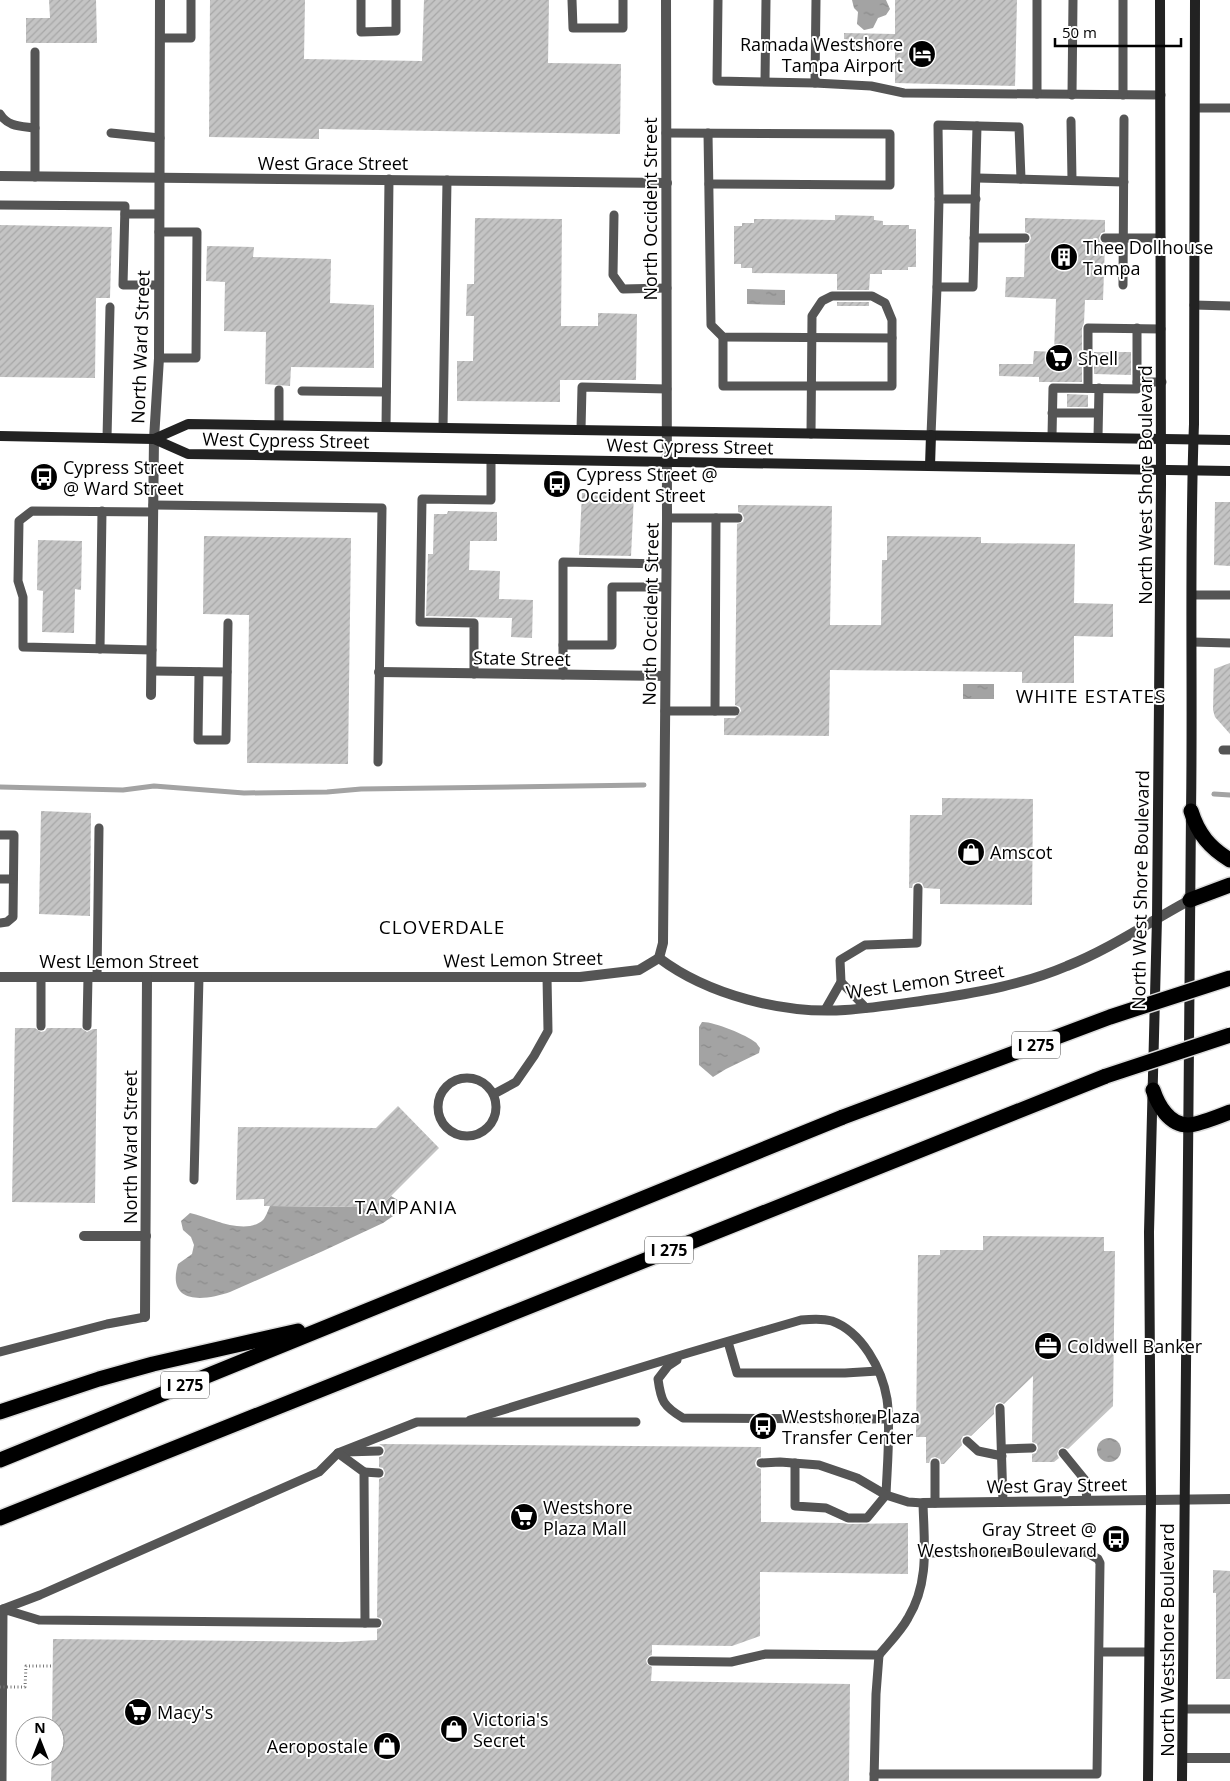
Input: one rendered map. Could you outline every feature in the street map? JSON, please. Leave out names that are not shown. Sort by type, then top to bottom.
[{"type":"highway","points":[[1191,811],[1201,834],[1218,853],[1230,860]]},
{"type":"highway","points":[[1190,900],[1230,885]]},
{"type":"highway","name":"I 275","points":[[0,1460],[843,1117],[1110,1017],[1230,978]]},
{"type":"highway","name":"I 275","points":[[0,1518],[1106,1076],[1230,1035]]},
{"type":"highway","points":[[1153,1090],[1157,1102],[1164,1113],[1175,1121],[1188,1125],[1230,1112]]},
{"type":"highway","points":[[0,1412],[153,1364],[292,1333],[369,1310]]},
{"type":"main road","name":"North West Shore Boulevard","points":[[1148,1781],[1151,1499],[1149,1232],[1157,918],[1162,438],[1160,0]]},
{"type":"main road","points":[[1184,1499],[1191,811],[1195,0]]},
{"type":"main road","name":"West Cypress Street","points":[[154,439],[188,424],[1230,440]]},
{"type":"main road","points":[[930,466],[931,435]]},
{"type":"main road","name":"West Cypress Street","points":[[0,436],[154,439],[188,454],[1230,471]]},
{"type":"main road","name":"North Westshore Boulevard","points":[[1182,1781],[1184,1499]]},
{"type":"street","name":"North Ward Street","points":[[152,695],[154,439],[159,358],[160,0]]},
{"type":"street","name":"North Occident Street","points":[[659,958],[663,943],[667,518],[666,0]]},
{"type":"street","name":"West Grace Street","points":[[0,176],[667,183]]},
{"type":"street","name":"State Street","points":[[379,672],[665,676]]},
{"type":"street","name":"West Lemon Street","points":[[0,977],[580,978],[639,970],[659,958],[676,970],[699,982],[733,995],[769,1004],[843,1010],[972,993],[1044,976],[1094,955],[1190,900]]},
{"type":"street","name":"North Ward Street","points":[[146,1317],[147,977]]},
{"type":"street","points":[[84,1236],[146,1236]]},
{"type":"street","name":"West Gray Street","points":[[922,1503],[1230,1499]]},
{"type":"street","points":[[1183,1758],[1230,1758]]},
{"type":"lane","points":[[160,38],[191,38],[191,0]]},
{"type":"lane","points":[[361,0],[361,32],[396,31],[396,0]]},
{"type":"lane","points":[[572,0],[572,28],[624,28],[623,0]]},
{"type":"lane","points":[[718,0],[717,80],[871,86],[904,93],[1161,95]]},
{"type":"lane","points":[[765,81],[766,0]]},
{"type":"lane","points":[[815,83],[816,0]]},
{"type":"lane","points":[[1037,0],[1037,94]]},
{"type":"lane","points":[[1072,94],[1073,0]]},
{"type":"lane","points":[[1123,0],[1123,95]]},
{"type":"lane","points":[[35,52],[35,177]]},
{"type":"lane","points":[[1195,108],[1230,108]]},
{"type":"lane","points":[[0,114],[4,120],[14,126],[35,128]]},
{"type":"lane","points":[[1123,285],[1124,119]]},
{"type":"lane","points":[[1071,121],[1072,180]]},
{"type":"lane","points":[[931,435],[938,287],[938,126],[1019,128],[1021,180]]},
{"type":"lane","points":[[938,287],[973,286],[977,126]]},
{"type":"lane","points":[[110,132],[160,138]]},
{"type":"lane","points":[[666,132],[890,134],[890,185],[709,184]]},
{"type":"lane","points":[[708,133],[711,325],[723,337],[892,338]]},
{"type":"lane","points":[[977,178],[1124,182]]},
{"type":"lane","points":[[386,427],[389,179]]},
{"type":"lane","points":[[443,428],[447,180]]},
{"type":"lane","points":[[939,199],[976,199]]},
{"type":"lane","points":[[0,205],[125,206],[124,285],[159,285]]},
{"type":"lane","points":[[125,214],[159,214]]},
{"type":"lane","points":[[614,215],[614,275],[623,289],[667,288]]},
{"type":"lane","points":[[159,232],[197,232],[196,358],[159,358]]},
{"type":"lane","points":[[974,238],[1025,238]]},
{"type":"lane","points":[[1105,238],[1161,238]]},
{"type":"lane","points":[[723,337],[723,386],[811,387],[892,386],[892,320],[885,303],[872,296],[832,296],[822,302],[812,316],[811,387],[811,434]]},
{"type":"lane","points":[[1194,305],[1230,306]]},
{"type":"lane","points":[[107,438],[110,307]]},
{"type":"lane","points":[[1088,388],[1088,328],[1161,329]]},
{"type":"lane","points":[[1052,436],[1052,388],[1137,389],[1137,328]]},
{"type":"lane","points":[[1137,382],[1162,382]]},
{"type":"lane","points":[[580,430],[582,387],[667,389]]},
{"type":"lane","points":[[1098,437],[1099,388]]},
{"type":"lane","points":[[279,390],[279,425]]},
{"type":"lane","points":[[302,391],[386,392]]},
{"type":"lane","points":[[1052,413],[1098,413]]},
{"type":"lane","points":[[474,674],[474,623],[420,622],[422,499],[491,500],[491,460]]},
{"type":"lane","points":[[152,650],[23,647],[23,597],[18,581],[19,521],[32,511],[102,511],[153,508],[382,508],[378,762]]},
{"type":"lane","points":[[100,649],[102,511]]},
{"type":"lane","points":[[667,518],[738,518]]},
{"type":"lane","points":[[715,711],[716,518]]},
{"type":"lane","points":[[563,675],[563,562],[666,564]]},
{"type":"lane","points":[[563,645],[612,645],[612,587],[666,587]]},
{"type":"lane","points":[[1192,595],[1230,595]]},
{"type":"lane","points":[[199,672],[198,740],[226,740],[228,623]]},
{"type":"lane","points":[[1192,642],[1230,643]]},
{"type":"lane","points":[[152,671],[227,672]]},
{"type":"lane","points":[[665,711],[735,711]]},
{"type":"lane","points":[[87,1026],[92,977],[99,828]]},
{"type":"lane","points":[[0,835],[14,835],[13,917],[7,922],[0,923]]},
{"type":"lane","points":[[0,879],[13,879]]},
{"type":"lane","points":[[825,1010],[841,982],[840,960],[865,945],[917,944],[918,888]]},
{"type":"lane","points":[[41,977],[41,1026]]},
{"type":"lane","points":[[194,1180],[199,977]]},
{"type":"lane","points":[[494,1094],[516,1082],[548,1031],[547,978]]},
{"type":"lane","points":[[841,982],[866,1008]]},
{"type":"lane","points":[[470,1078],[480,1081],[494,1094],[496,1112],[493,1121],[480,1134],[461,1136],[445,1126],[440,1118],[439,1098],[451,1083],[460,1079],[470,1078]]},
{"type":"lane","points":[[0,1352],[106,1324],[146,1317]]},
{"type":"lane","points":[[461,1422],[801,1320],[830,1320],[845,1327],[866,1349],[878,1371],[887,1399],[886,1495],[867,1518],[848,1518],[826,1508],[796,1506],[795,1464]]},
{"type":"lane","points":[[728,1342],[736,1373],[845,1373],[878,1371]]},
{"type":"lane","points":[[688,1353],[668,1366],[658,1379],[660,1398],[669,1410],[683,1418],[888,1419]]},
{"type":"lane","points":[[1000,1408],[1003,1502]]},
{"type":"lane","points":[[2,1609],[40,1595],[319,1472],[338,1453],[416,1422],[636,1422]]},
{"type":"lane","points":[[967,1441],[978,1451],[1002,1453],[1032,1448]]},
{"type":"lane","points":[[338,1453],[379,1451]]},
{"type":"lane","points":[[338,1453],[364,1472],[379,1473]]},
{"type":"lane","points":[[1063,1453],[1085,1480],[1087,1500]]},
{"type":"lane","name":"West Gray Street","points":[[761,1463],[819,1466],[857,1478],[886,1495],[908,1502],[922,1503]]},
{"type":"lane","points":[[935,1464],[935,1503]]},
{"type":"lane","points":[[364,1472],[365,1623]]},
{"type":"lane","points":[[922,1503],[925,1553],[923,1580],[918,1599],[908,1618],[879,1655],[874,1777],[1049,1777],[1097,1774],[1100,1652],[1100,1563],[1098,1558],[1086,1552],[925,1553]]},
{"type":"lane","points":[[2,1609],[39,1620],[377,1623]]},
{"type":"lane","points":[[2,1609],[2,1781]]},
{"type":"lane","points":[[1100,1652],[1149,1652]]},
{"type":"lane","points":[[652,1660],[731,1662],[766,1654],[879,1655]]},
{"type":"lane","points":[[1183,1709],[1230,1709]]},
{"type":"path","points":[[0,1687],[25,1687],[26,1666],[52,1666]]},
{"type":"water","points":[[852,0],[886,0],[890,9],[886,15],[878,18],[873,28],[864,30],[857,24],[858,12],[854,8]]},
{"type":"water","points":[[747,289],[785,290],[785,305],[747,304]]},
{"type":"water","points":[[963,684],[994,684],[994,699],[963,699]]},
{"type":"water","points":[[702,1022],[721,1026],[751,1039],[760,1048],[759,1053],[713,1077],[699,1065],[699,1027]]},
{"type":"water","points":[[391,1196],[403,1203],[396,1214],[383,1223],[230,1292],[199,1298],[190,1297],[182,1293],[177,1287],[178,1264],[192,1254],[194,1245],[191,1237],[183,1230],[181,1221],[190,1213],[228,1224],[247,1226],[263,1220],[270,1206],[363,1207],[372,1215]]},
{"type":"water","points":[[1109,1438],[1114,1439],[1120,1445],[1120,1455],[1114,1461],[1109,1462],[1104,1461],[1098,1455],[1097,1450],[1098,1445],[1104,1439]]},
{"type":"building","points":[[49,0],[96,0],[97,43],[26,43],[26,18],[50,18]]},
{"type":"building","points":[[210,0],[305,0],[304,59],[422,61],[424,0],[549,0],[548,63],[621,64],[620,134],[319,129],[319,139],[209,137]]},
{"type":"building","points":[[895,0],[1017,0],[1015,86],[895,83],[895,50],[844,49],[844,33],[895,34]]},
{"type":"building","points":[[835,215],[874,216],[874,220],[883,221],[883,225],[909,225],[909,229],[916,229],[916,267],[908,267],[908,270],[882,270],[882,274],[870,274],[869,290],[837,290],[837,274],[752,273],[752,268],[741,268],[741,264],[734,264],[734,226],[742,226],[742,223],[754,223],[754,219],[835,220]]},
{"type":"building","points":[[475,218],[562,219],[561,326],[598,326],[598,313],[637,314],[636,380],[560,380],[560,402],[457,401],[457,361],[473,361],[474,316],[466,316],[467,284],[474,284]]},
{"type":"building","name":"Thee Dollhouse Tampa","points":[[1025,218],[1105,220],[1105,232],[1101,233],[1099,238],[1100,242],[1105,244],[1103,300],[1085,300],[1082,328],[1082,382],[1039,382],[1039,377],[999,376],[999,364],[1033,364],[1034,351],[1054,352],[1056,299],[1005,297],[1006,277],[1024,277],[1025,244],[1029,243],[1031,238],[1030,234],[1025,232]]},
{"type":"building","points":[[0,225],[112,227],[110,298],[96,298],[95,378],[0,377]]},
{"type":"building","points":[[207,246],[254,247],[253,257],[331,259],[330,303],[374,305],[374,368],[291,367],[290,386],[265,384],[266,332],[224,331],[225,282],[206,281]]},
{"type":"building","points":[[837,302],[869,302],[869,306],[837,306]]},
{"type":"building","name":"Shell","points":[[1094,352],[1131,352],[1131,375],[1094,374]]},
{"type":"building","points":[[1067,394],[1088,395],[1088,407],[1067,407]]},
{"type":"building","points":[[582,493],[634,495],[631,556],[579,555]]},
{"type":"building","points":[[1215,502],[1230,502],[1230,566],[1214,565]]},
{"type":"building","points":[[738,505],[832,506],[830,625],[881,625],[882,560],[887,560],[887,536],[981,537],[981,543],[1075,544],[1074,603],[1113,604],[1113,637],[1074,636],[1074,683],[1022,683],[1022,672],[830,670],[829,736],[724,735],[724,718],[735,718],[741,711],[740,707],[735,705],[737,524],[743,522],[744,518],[742,513],[738,512]]},
{"type":"building","points":[[448,511],[497,512],[497,541],[470,541],[469,570],[500,571],[499,599],[533,600],[532,638],[511,637],[512,618],[426,616],[428,554],[433,554],[434,514],[447,514]]},
{"type":"building","points":[[204,536],[351,538],[348,764],[247,763],[249,615],[203,614]]},
{"type":"building","points":[[38,540],[82,541],[81,590],[75,589],[74,633],[42,632],[43,591],[37,590]]},
{"type":"building","points":[[1230,663],[1230,734],[1215,717],[1213,710],[1214,669]]},
{"type":"building","name":"Amscot","points":[[942,798],[1033,799],[1032,905],[940,904],[940,889],[924,888],[922,883],[918,882],[913,884],[912,888],[909,888],[910,815],[942,815]]},
{"type":"building","points":[[41,811],[91,813],[90,916],[39,914]]},
{"type":"building","points":[[15,1028],[35,1028],[41,1032],[47,1028],[81,1028],[87,1032],[97,1029],[95,1203],[12,1202]]},
{"type":"building","points":[[398,1106],[439,1148],[372,1215],[363,1207],[264,1206],[264,1199],[236,1200],[238,1127],[376,1128]]},
{"type":"building","points":[[983,1236],[1104,1237],[1104,1251],[1115,1251],[1113,1406],[1068,1449],[1062,1447],[1059,1449],[1057,1454],[1059,1458],[1054,1462],[1032,1462],[1032,1454],[1036,1453],[1038,1448],[1037,1444],[1032,1442],[1033,1376],[1004,1404],[996,1403],[994,1414],[971,1436],[963,1436],[961,1440],[962,1445],[944,1464],[941,1464],[940,1459],[935,1457],[931,1458],[929,1463],[926,1463],[926,1437],[916,1437],[918,1255],[940,1255],[940,1250],[983,1250]]},
{"type":"building","points":[[379,1444],[761,1447],[761,1457],[757,1458],[755,1463],[756,1467],[761,1469],[761,1522],[908,1523],[908,1574],[760,1572],[760,1636],[732,1646],[652,1645],[652,1655],[646,1660],[647,1664],[652,1667],[651,1681],[850,1684],[849,1781],[51,1781],[52,1766],[65,1766],[65,1716],[52,1716],[53,1639],[342,1642],[377,1640],[377,1629],[381,1628],[383,1623],[382,1619],[377,1617],[379,1479],[384,1477],[385,1473],[383,1468],[379,1467],[379,1457],[383,1456],[384,1447]]},
{"type":"building","points":[[1213,1570],[1230,1571],[1230,1679],[1216,1679],[1216,1593],[1213,1593]]},
{"type":"waterway","points":[[0,787],[123,790],[154,786],[244,793],[327,792],[361,789],[644,785]]},
{"type":"waterway","points":[[1214,794],[1230,795]]},
{"type":"place","name":"Ramada Westshore Tampa Airport","points":[[922,54]]},
{"type":"place","name":"Thee Dollhouse Tampa","points":[[1064,257]]},
{"type":"place","name":"Shell","points":[[1059,358]]},
{"type":"place","name":"Cypress Street @ Ward Street","points":[[44,477]]},
{"type":"place","name":"Cypress Street @ Occident Street","points":[[557,484]]},
{"type":"place","name":"Amscot","points":[[971,852]]},
{"type":"place","name":"Coldwell Banker","points":[[1048,1346]]},
{"type":"place","name":"Westshore Plaza Transfer Center","points":[[763,1426]]},
{"type":"place","name":"Westshore Plaza Mall","points":[[524,1517]]},
{"type":"place","name":"Gray Street @ Westshore Boulevard","points":[[1116,1539]]},
{"type":"place","name":"Macy's","points":[[138,1712]]},
{"type":"place","name":"Victoria's Secret","points":[[454,1729]]},
{"type":"place","name":"Aeropostale","points":[[387,1746]]},
{"type":"district","name":"WHITE ESTATES","points":[[1091,696]]},
{"type":"district","name":"CLOVERDALE","points":[[442,927]]},
{"type":"district","name":"TAMPANIA","points":[[406,1207]]}]
